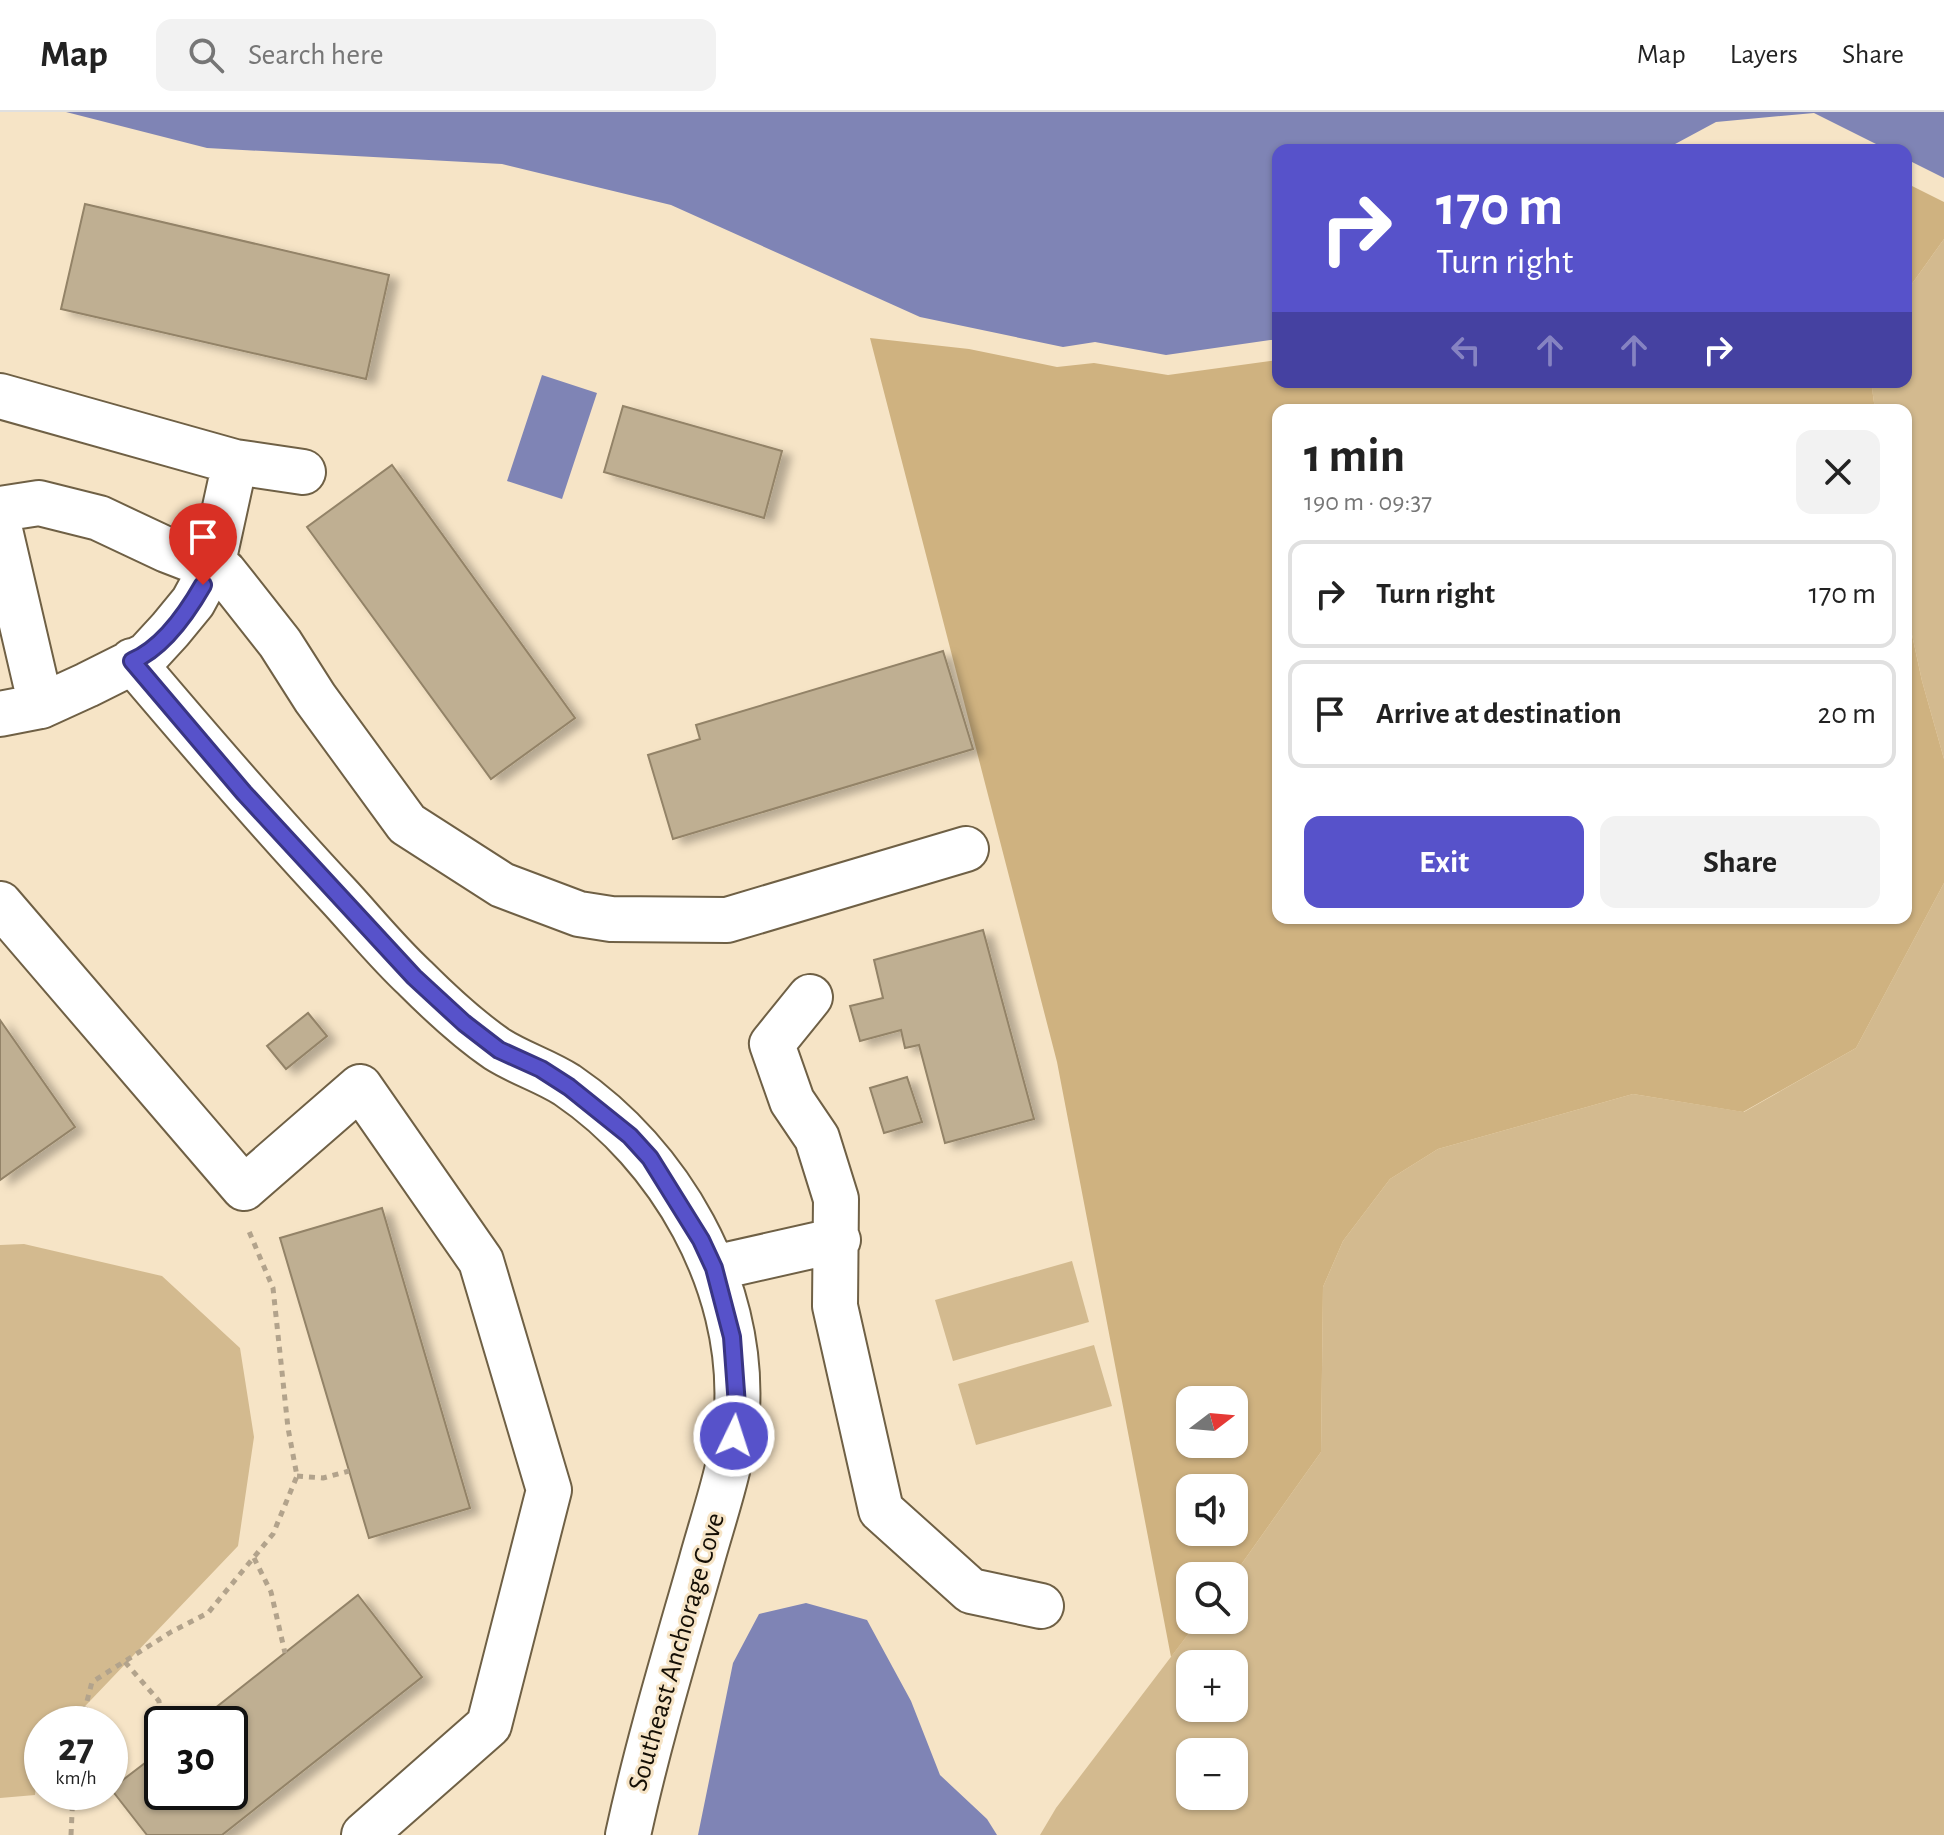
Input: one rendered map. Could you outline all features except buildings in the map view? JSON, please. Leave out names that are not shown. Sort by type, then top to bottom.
[{"type":"street","points":[[0,396],[235,462],[303,472]]},
{"type":"street","points":[[0,530],[21,710],[147,655],[170,630],[193,602],[212,567],[235,462]]},
{"type":"street","points":[[0,509],[39,503],[99,518],[167,550],[224,572],[280,643],[315,698],[407,824],[502,885],[579,914],[611,919],[727,920],[966,849]]},
{"type":"street","name":"Southeast Anchorage Cove","points":[[132,661],[244,793],[414,977],[499,1050],[541,1069],[569,1087],[630,1136],[650,1158],[701,1240],[714,1268],[732,1337],[737,1406],[731,1465],[642,1770],[628,1835]]},
{"type":"street","points":[[0,904],[244,1188],[360,1087],[481,1261],[549,1490],[489,1725],[364,1835]]},
{"type":"street","points":[[810,997],[772,1044],[792,1101],[817,1138],[836,1199],[835,1306],[881,1510],[971,1591],[1041,1606]]},
{"type":"street","points":[[714,1268],[838,1240]]},
{"type":"path","points":[[86,1706],[92,1682],[208,1613],[273,1534],[297,1476],[288,1428],[273,1288],[247,1227],[244,1188]]},
{"type":"path","points":[[297,1476],[323,1478],[349,1471]]},
{"type":"path","points":[[254,1558],[271,1592],[285,1653]]},
{"type":"path","points":[[125,1662],[159,1701],[159,1706]]},
{"type":"path","points":[[71,1835],[72,1810]]},
{"type":"shaded area","points":[[1912,186],[1944,202],[1944,239],[1912,284]]},
{"type":"shaded area","points":[[1944,239],[1944,759],[1912,635],[1912,404],[1874,404],[1872,388],[1912,388],[1912,284]]},
{"type":"shaded area","points":[[870,338],[969,349],[1057,367],[1094,363],[1168,375],[1272,361],[1272,388],[1872,388],[1874,404],[1272,404],[1272,924],[1912,924],[1912,635],[1944,759],[1944,883],[1856,1048],[1743,1112],[1633,1094],[1438,1149],[1390,1179],[1343,1241],[1323,1287],[1321,1452],[1243,1562],[1176,1562],[1176,1634],[1188,1634],[1171,1657],[1057,1062]]},
{"type":"shaded area","points":[[1944,883],[1944,1835],[1040,1835],[1056,1808],[1176,1650],[1176,1722],[1248,1722],[1248,1650],[1176,1650],[1188,1634],[1248,1634],[1248,1562],[1243,1562],[1321,1452],[1323,1287],[1343,1241],[1390,1179],[1438,1149],[1633,1094],[1744,1112],[1856,1048]]},
{"type":"shaded area","points":[[24,1244],[162,1276],[240,1348],[254,1437],[238,1546],[85,1706],[24,1706],[24,1796],[0,1798],[0,1245]]},
{"type":"shaded area","points":[[1072,1261],[1089,1322],[953,1361],[935,1300]]},
{"type":"shaded area","points":[[1094,1345],[1112,1406],[976,1445],[958,1384]]},
{"type":"water","points":[[66,112],[1944,112],[1944,178],[1912,162],[1912,144],[1876,144],[1814,113],[1716,122],[1675,144],[1272,144],[1272,340],[1166,355],[1095,342],[1063,347],[920,317],[671,205],[502,164],[207,148]]},
{"type":"water","points":[[542,375],[597,393],[562,499],[507,481]]},
{"type":"water","points":[[806,1603],[867,1620],[911,1701],[940,1775],[987,1819],[997,1835],[698,1835],[733,1663],[759,1614]]},
{"type":"route","points":[[203,585],[193,602],[147,655],[132,661],[244,793],[414,977],[499,1050],[541,1069],[569,1087],[630,1136],[650,1158],[701,1240],[714,1268],[732,1337],[737,1406],[734,1436]]}]
